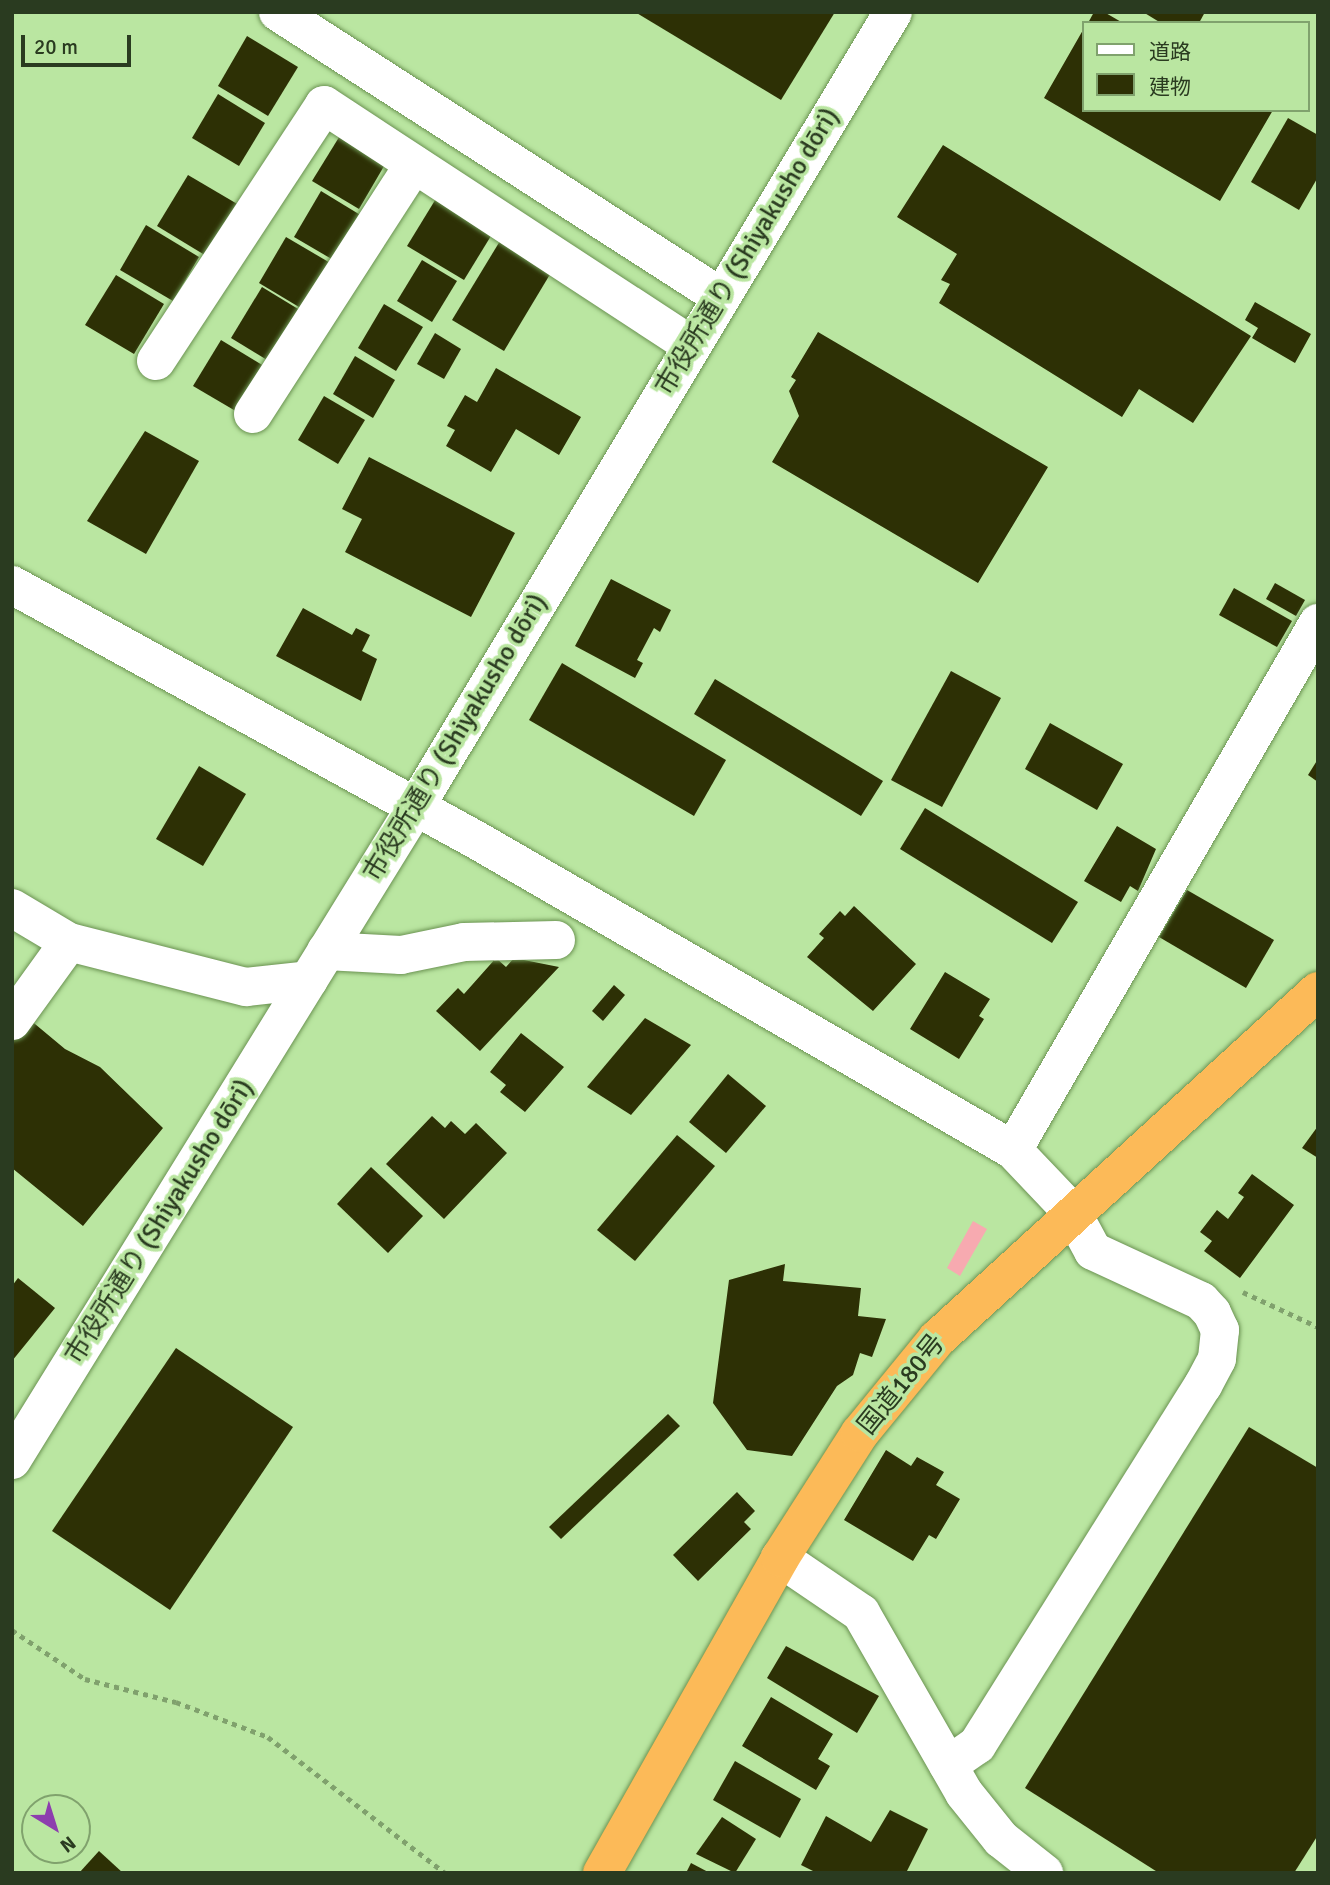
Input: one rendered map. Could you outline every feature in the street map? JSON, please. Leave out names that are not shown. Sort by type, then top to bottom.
[{"type":"highway","name":"国道180号","points":[[602,1873],[780,1558],[860,1433],[937,1339],[1072,1212],[1303,1021],[1318,991]]},
{"type":"street","points":[[278,12],[721,297]]},
{"type":"street","name":"市役所通り (Shiyakusho dōri)","points":[[12,1460],[416,806],[893,12]]},
{"type":"street","points":[[156,361],[324,104],[692,346]]},
{"type":"street","points":[[253,414],[414,164]]},
{"type":"street","points":[[12,584],[416,806],[1013,1150],[1072,1212],[1093,1251],[1201,1301],[1212,1313],[1220,1330],[1217,1359],[977,1745],[948,1765]]},
{"type":"street","points":[[1013,1150],[1318,623]]},
{"type":"street","points":[[12,908],[69,942],[246,987],[318,965],[401,956],[464,942],[556,940]]},
{"type":"street","points":[[12,1021],[69,942]]},
{"type":"street","points":[[780,1558],[861,1613],[948,1765],[1001,1839],[1044,1873]]},
{"type":"path","points":[[12,1629],[85,1679],[176,1702],[268,1737],[444,1873]]},
{"type":"shaded area","points":[[973,1221],[987,1229],[960,1276],[947,1268]]},
{"type":"building","points":[[635,12],[835,12],[781,100]]},
{"type":"building","points":[[1094,12],[1104,12],[1120,21],[1089,21]]},
{"type":"building","points":[[1143,12],[1205,12],[1200,21],[1158,21]]},
{"type":"building","points":[[1082,32],[1082,112],[1272,112],[1220,201],[1044,98]]},
{"type":"building","points":[[247,36],[298,67],[268,116],[218,86]]},
{"type":"building","points":[[218,94],[265,123],[239,166],[192,138]]},
{"type":"building","points":[[1288,118],[1318,135],[1318,177],[1299,210],[1251,182]]},
{"type":"building","points":[[341,134],[387,161],[359,209],[312,181]]},
{"type":"building","points":[[943,145],[1251,336],[1193,423],[1139,389],[1122,417],[939,303],[950,284],[941,280],[957,254],[897,217]]},
{"type":"building","points":[[188,175],[239,205],[208,257],[157,226]]},
{"type":"building","points":[[321,191],[362,216],[335,261],[294,237]]},
{"type":"building","points":[[437,197],[494,231],[464,280],[407,246]]},
{"type":"building","points":[[146,225],[199,257],[173,301],[120,270]]},
{"type":"building","points":[[286,237],[332,264],[304,310],[259,283]]},
{"type":"building","points":[[500,241],[552,271],[504,351],[452,320]]},
{"type":"building","points":[[422,260],[457,281],[432,322],[397,301]]},
{"type":"building","points":[[116,275],[164,304],[134,354],[85,325]]},
{"type":"building","points":[[262,287],[303,312],[272,363],[231,338]]},
{"type":"building","points":[[1255,302],[1311,334],[1295,363],[1252,338],[1258,328],[1245,320]]},
{"type":"building","points":[[384,304],[423,327],[396,371],[358,348]]},
{"type":"building","points":[[818,332],[1048,467],[978,583],[772,462],[799,416],[789,391],[796,380],[791,377]]},
{"type":"building","points":[[435,333],[461,349],[444,379],[417,364]]},
{"type":"building","points":[[221,340],[267,368],[239,413],[193,386]]},
{"type":"building","points":[[355,356],[395,380],[373,418],[333,394]]},
{"type":"building","points":[[496,368],[581,417],[559,455],[516,429],[491,472],[446,446],[455,430],[447,426],[465,395],[477,402]]},
{"type":"building","points":[[324,396],[365,420],[338,464],[298,440]]},
{"type":"building","points":[[145,431],[199,461],[146,554],[87,521]]},
{"type":"building","points":[[369,457],[515,533],[471,617],[345,552],[362,519],[342,509]]},
{"type":"building","points":[[611,579],[671,610],[660,632],[654,628],[637,660],[643,663],[635,678],[575,646]]},
{"type":"building","points":[[1275,583],[1305,600],[1296,616],[1266,599]]},
{"type":"building","points":[[1234,588],[1292,621],[1277,647],[1219,615]]},
{"type":"building","points":[[303,608],[352,635],[356,628],[370,635],[362,651],[377,659],[361,701],[276,656]]},
{"type":"building","points":[[562,663],[726,760],[694,816],[529,720]]},
{"type":"building","points":[[951,671],[1001,698],[942,807],[891,780]]},
{"type":"building","points":[[715,679],[883,781],[861,816],[694,714]]},
{"type":"building","points":[[1050,723],[1123,764],[1097,810],[1025,769]]},
{"type":"building","points":[[1318,759],[1318,782],[1308,775]]},
{"type":"building","points":[[199,766],[246,794],[203,866],[156,839]]},
{"type":"building","points":[[925,808],[1078,902],[1052,943],[900,849]]},
{"type":"building","points":[[1117,826],[1156,849],[1138,891],[1130,886],[1121,902],[1084,881]]},
{"type":"building","points":[[1187,890],[1274,940],[1246,988],[1159,937]]},
{"type":"building","points":[[854,906],[916,964],[873,1011],[807,957],[824,938],[819,934],[840,911],[845,916]]},
{"type":"building","points":[[496,958],[506,967],[514,958],[559,967],[480,1051],[436,1011],[458,988],[464,994]]},
{"type":"building","points":[[945,972],[990,999],[979,1016],[984,1019],[959,1059],[910,1029]]},
{"type":"building","points":[[614,985],[625,995],[603,1021],[592,1011]]},
{"type":"building","points":[[645,1018],[691,1045],[631,1115],[587,1087]]},
{"type":"building","points":[[29,1019],[65,1049],[100,1067],[163,1128],[83,1226],[12,1168],[12,1040]]},
{"type":"building","points":[[521,1033],[564,1067],[525,1112],[500,1092],[506,1085],[490,1072]]},
{"type":"building","points":[[728,1074],[766,1106],[726,1153],[689,1122]]},
{"type":"building","points":[[432,1116],[445,1128],[451,1121],[465,1134],[476,1123],[507,1153],[444,1219],[386,1164]]},
{"type":"building","points":[[1318,1126],[1318,1158],[1302,1148]]},
{"type":"building","points":[[677,1135],[715,1166],[635,1261],[597,1230]]},
{"type":"building","points":[[371,1167],[423,1216],[388,1253],[337,1204]]},
{"type":"building","points":[[1252,1174],[1294,1205],[1240,1278],[1204,1251],[1212,1241],[1200,1232],[1217,1210],[1228,1219],[1244,1197],[1238,1193]]},
{"type":"building","points":[[785,1264],[783,1281],[861,1288],[858,1316],[886,1319],[872,1357],[860,1353],[853,1375],[837,1386],[792,1456],[747,1450],[713,1403],[729,1280]]},
{"type":"building","points":[[18,1278],[55,1308],[12,1361],[12,1286]]},
{"type":"building","points":[[176,1348],[293,1427],[170,1610],[52,1531]]},
{"type":"building","points":[[668,1414],[680,1426],[561,1539],[549,1527]]},
{"type":"building","points":[[1249,1427],[1318,1468],[1318,1835],[1294,1873],[1159,1873],[1025,1788]]},
{"type":"building","points":[[886,1450],[911,1466],[917,1457],[944,1472],[936,1485],[960,1499],[936,1539],[929,1535],[913,1561],[844,1520]]},
{"type":"building","points":[[737,1492],[755,1511],[744,1522],[751,1529],[698,1581],[673,1555]]},
{"type":"building","points":[[786,1646],[879,1696],[857,1733],[767,1678]]},
{"type":"building","points":[[771,1697],[833,1734],[818,1759],[830,1766],[816,1790],[742,1746]]},
{"type":"building","points":[[735,1761],[801,1799],[780,1838],[713,1800]]},
{"type":"building","points":[[890,1810],[928,1829],[906,1873],[817,1873],[801,1865],[826,1816],[871,1842]]},
{"type":"building","points":[[722,1817],[756,1839],[735,1873],[696,1854]]},
{"type":"building","points":[[99,1851],[123,1873],[79,1873],[87,1864],[91,1864],[91,1860]]},
{"type":"building","points":[[691,1863],[710,1873],[686,1873]]}]
